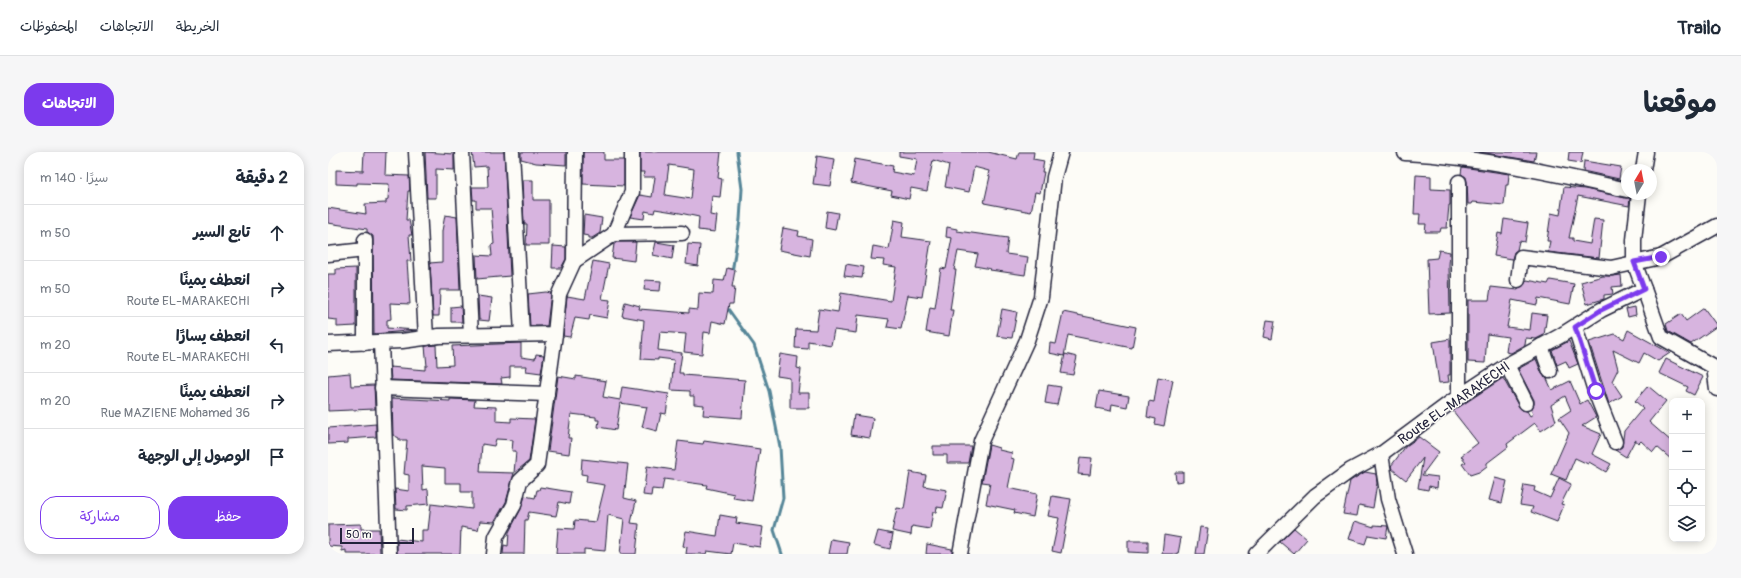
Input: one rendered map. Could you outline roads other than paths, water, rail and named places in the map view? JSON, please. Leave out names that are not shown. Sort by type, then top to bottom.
[{"type":"street","points":[[416,152],[426,338]]},
{"type":"street","points":[[462,152],[471,335]]},
{"type":"street","points":[[512,152],[522,334]]},
{"type":"street","points":[[494,554],[496,537],[514,505],[520,481],[537,465],[559,294],[574,261],[575,152]]},
{"type":"street","points":[[614,234],[632,192],[632,152]]},
{"type":"street","points":[[960,554],[981,441],[1026,340],[1041,297],[1054,178],[1061,152]]},
{"type":"street","points":[[1644,164],[1646,152]]},
{"type":"street","points":[[1405,153],[1439,155],[1524,167],[1621,189]]},
{"type":"street","points":[[1459,182],[1459,397]]},
{"type":"street","points":[[1638,200],[1634,240],[1634,262],[1661,337],[1714,367],[1717,389]]},
{"type":"street","points":[[1518,280],[1521,257],[1612,268],[1661,257],[1717,226]]},
{"type":"street","points":[[574,261],[614,234],[682,232]]},
{"type":"street","points":[[328,254],[365,245],[365,343]]},
{"type":"street","name":"Route EL-MARAKECHI","points":[[1256,554],[1315,496],[1351,470],[1381,454],[1459,397],[1507,365],[1575,327],[1601,310],[1644,289]]},
{"type":"street","points":[[1575,327],[1615,442]]},
{"type":"street","points":[[328,344],[381,342],[471,335],[555,334]]},
{"type":"street","points":[[381,342],[388,554]]},
{"type":"street","points":[[1541,346],[1550,371]]},
{"type":"street","points":[[1507,365],[1526,403]]},
{"type":"street","points":[[382,388],[547,394]]},
{"type":"street","points":[[1381,454],[1388,499],[1405,554]]},
{"type":"waterway","points":[[732,273],[740,220],[742,189],[737,152]]},
{"type":"waterway","points":[[726,306],[754,345],[769,391],[780,447],[783,498],[774,530],[782,554]]}]
